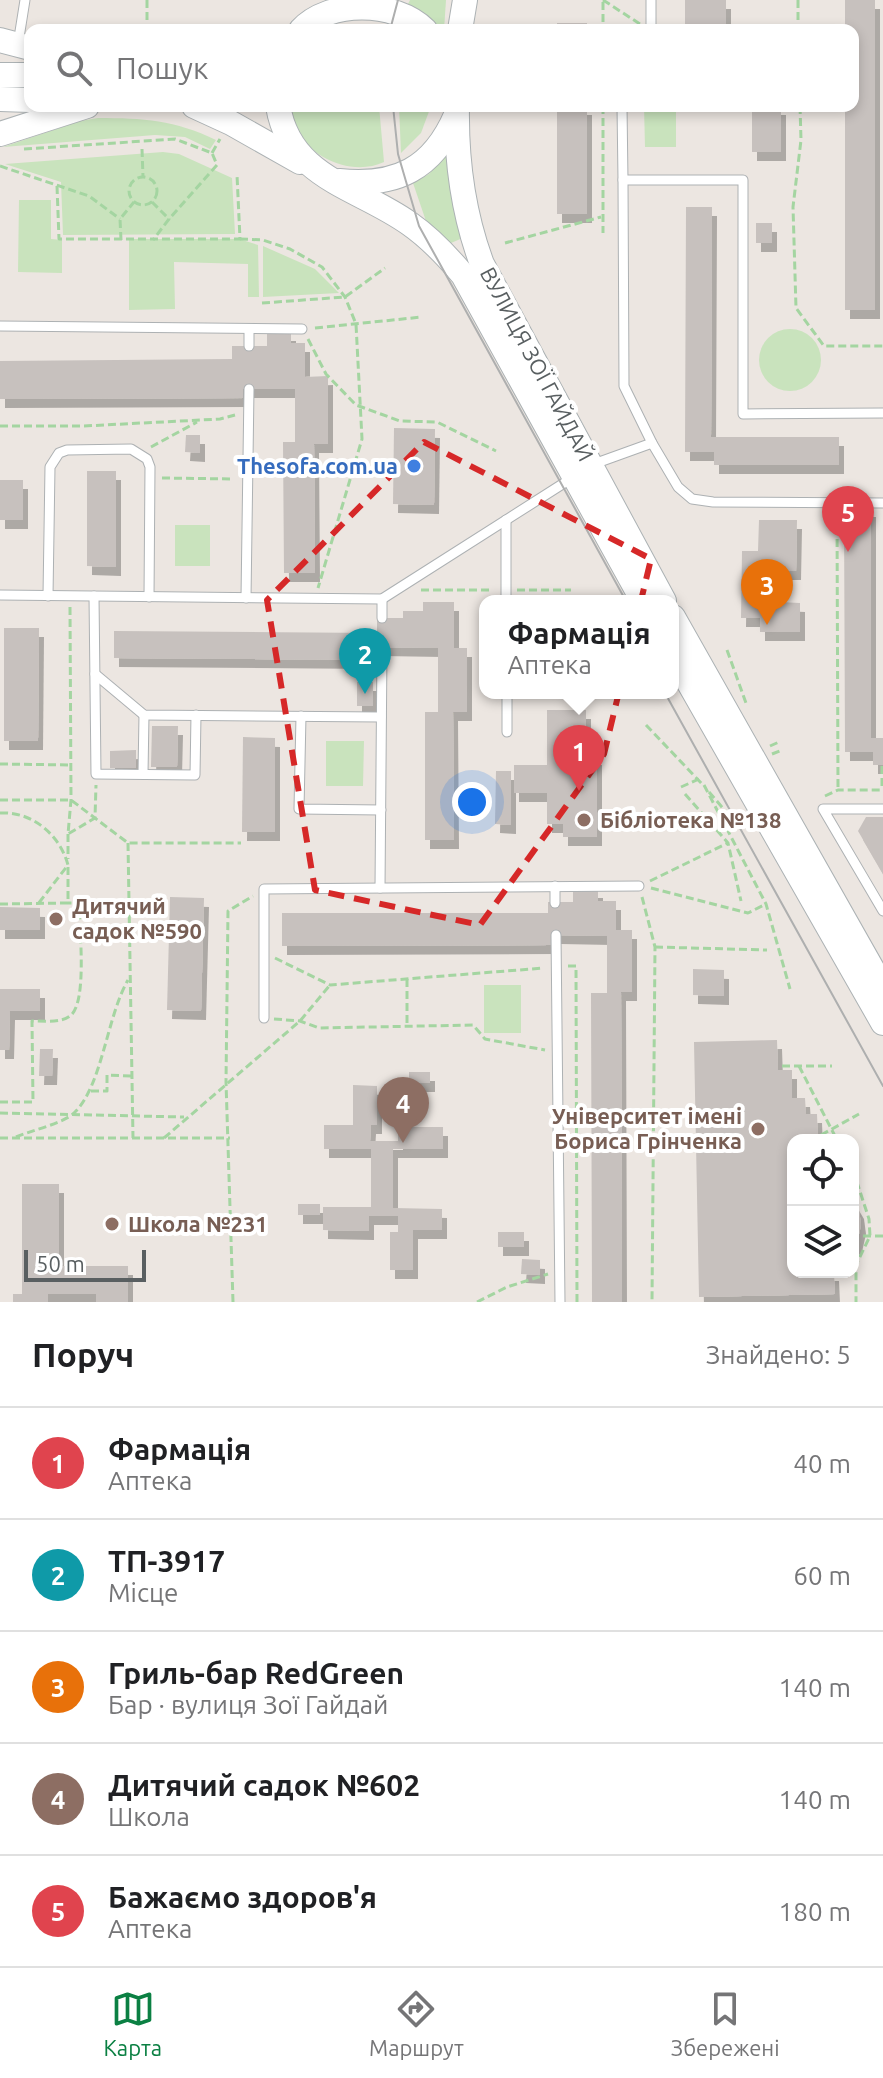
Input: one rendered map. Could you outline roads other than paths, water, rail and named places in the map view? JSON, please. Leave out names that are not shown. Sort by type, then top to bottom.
[{"type":"main road","points":[[461,24],[465,0]]},
{"type":"main road","points":[[313,18],[367,6],[402,14],[416,24]]},
{"type":"main road","points":[[0,75],[24,75]]},
{"type":"main road","points":[[0,99],[24,100]]},
{"type":"main road","points":[[0,134],[68,112]]},
{"type":"main road","name":"ВУЛИЦЯ ЗОЇ ГАЙДАЙ","points":[[207,112],[409,223],[441,250],[463,275],[660,595]]},
{"type":"main road","points":[[280,112],[287,136],[296,151],[325,175],[360,183],[399,177],[421,164],[440,145],[456,112]]},
{"type":"main road","name":"ВУЛИЦЯ ЗОЇ ГАЙДАЙ","points":[[457,112],[461,186],[473,241],[640,595]]},
{"type":"main road","points":[[679,628],[883,988]]},
{"type":"main road","points":[[679,666],[883,1023]]},
{"type":"lane","points":[[16,44],[25,0]]},
{"type":"lane","points":[[650,24],[651,0]]},
{"type":"lane","points":[[622,112],[624,386],[678,487],[692,499],[713,502],[883,503]]},
{"type":"lane","points":[[623,180],[743,180],[743,414],[883,413]]},
{"type":"lane","points":[[0,326],[302,329]]},
{"type":"lane","points":[[249,329],[249,346]]},
{"type":"lane","points":[[246,598],[249,389]]},
{"type":"lane","points":[[0,595],[382,599],[583,471],[652,443]]},
{"type":"lane","points":[[48,596],[50,467],[53,460],[67,450],[131,449],[147,459],[150,478],[149,597]]},
{"type":"lane","points":[[506,520],[506,595]]},
{"type":"lane","points":[[94,596],[96,774],[195,775],[196,715]]},
{"type":"lane","points":[[382,599],[382,618]]},
{"type":"lane","points":[[380,888],[382,647]]},
{"type":"lane","points":[[95,674],[144,715],[381,717]]},
{"type":"lane","points":[[507,699],[507,732]]},
{"type":"lane","points":[[143,774],[144,715]]},
{"type":"lane","points":[[301,716],[299,809],[381,810]]},
{"type":"lane","points":[[883,809],[823,809],[883,911]]},
{"type":"lane","points":[[555,886],[555,903]]},
{"type":"lane","points":[[264,1018],[264,889],[639,886]]},
{"type":"lane","points":[[556,935],[560,1302]]},
{"type":"tram line","points":[[392,24],[398,0]]},
{"type":"tram line","points":[[394,112],[398,154],[419,226],[623,595]]},
{"type":"tram line","points":[[668,699],[883,1086]]},
{"type":"place","name":"Thesofa.com.ua","points":[[414,466]]},
{"type":"place","name":"Бажаємо здоров'я","points":[[848,552]]},
{"type":"place","name":"Гриль-бар RedGreen","points":[[767,625]]},
{"type":"place","name":"ТП-3917","points":[[365,694]]},
{"type":"place","name":"Фармація","points":[[579,791]]},
{"type":"place","name":"Бібліотека №138","points":[[584,820]]},
{"type":"place","name":"Дитячий садок №590","points":[[56,919]]},
{"type":"place","name":"Університет імені Бориса Грінченка","points":[[758,1129]]},
{"type":"place","name":"Дитячий садок №602","points":[[403,1143]]},
{"type":"place","name":"Школа №231","points":[[112,1224]]}]
